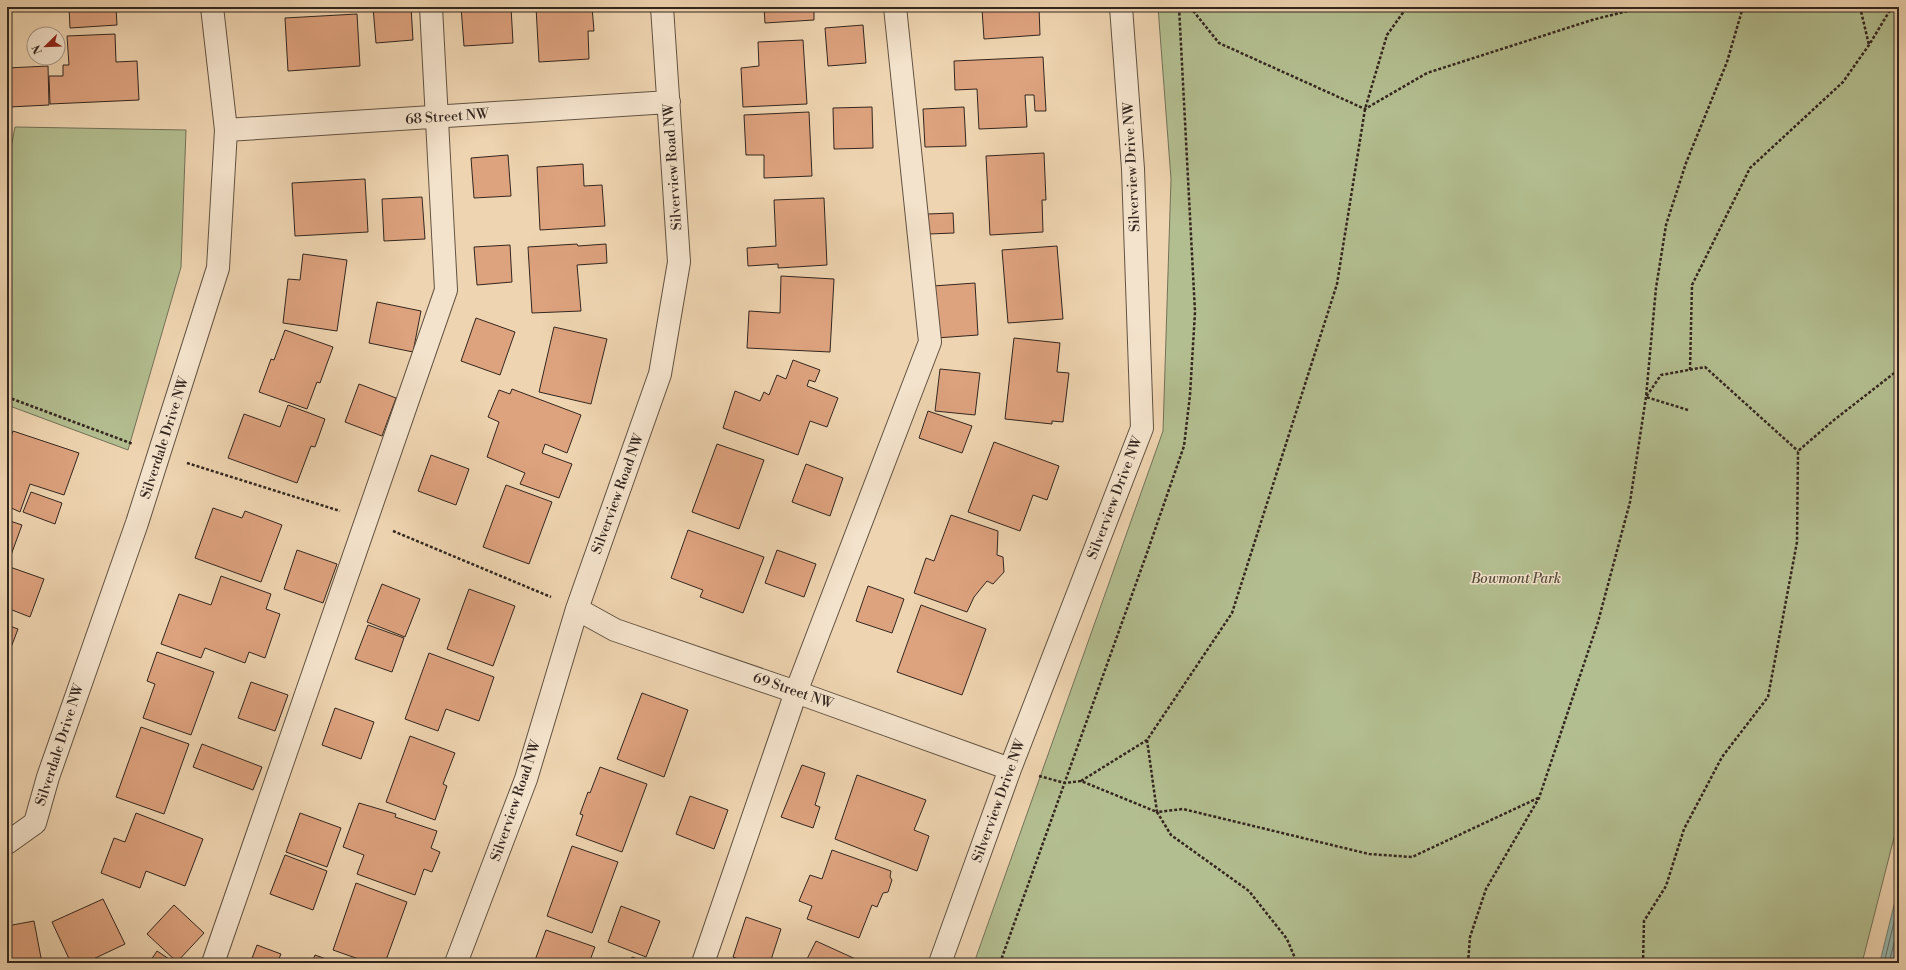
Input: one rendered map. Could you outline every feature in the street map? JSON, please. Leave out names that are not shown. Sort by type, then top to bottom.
[{"type":"street","name":"Silverdale Drive NW","points":[[7,843],[35,823],[48,777],[160,454],[218,268],[226,130],[212,7]]},
{"type":"street","points":[[213,963],[446,290],[431,7]]},
{"type":"street","name":"Silverview Road NW","points":[[456,963],[526,779],[577,609],[660,374],[679,262],[662,7]]},
{"type":"street","points":[[703,963],[796,692],[930,342],[895,7]]},
{"type":"street","name":"Silverview Drive NW","points":[[940,963],[1010,769],[1142,428],[1133,168],[1121,7]]},
{"type":"street","name":"68 Street NW","points":[[226,130],[437,118],[669,102]]},
{"type":"street","name":"69 Street NW","points":[[577,609],[615,630],[796,692],[1010,769]]},
{"type":"path","points":[[1190,7],[1219,43],[1365,109]]},
{"type":"path","points":[[1010,769],[1065,783],[1081,781],[1147,740],[1232,613],[1337,284],[1365,109],[1388,35],[1407,7]]},
{"type":"path","points":[[1365,109],[1427,73],[1592,20],[1643,7]]},
{"type":"path","points":[[1468,963],[1470,938],[1486,889],[1539,798],[1598,622],[1630,502],[1646,397],[1656,288],[1666,225],[1686,163],[1727,62],[1743,7]]},
{"type":"path","points":[[1860,7],[1870,45]]},
{"type":"path","points":[[1690,370],[1692,285],[1750,168],[1843,82],[1870,45],[1892,7]]},
{"type":"path","points":[[1646,397],[1661,375],[1705,367],[1798,452]]},
{"type":"path","points":[[1643,963],[1644,921],[1666,886],[1684,828],[1722,757],[1768,697],[1797,542],[1798,452],[1834,420],[1893,374],[1899,372]]},
{"type":"path","points":[[7,397],[160,454]]},
{"type":"path","points":[[1646,397],[1688,410]]},
{"type":"path","points":[[1147,740],[1157,812],[1171,835],[1249,891],[1287,939],[1297,963]]},
{"type":"path","points":[[1081,781],[1157,812],[1183,809],[1369,854],[1412,856],[1539,798]]},
{"type":"path","points":[[1000,963],[1065,783]]},
{"type":"green space","name":"Bowmont Park","points":[[1158,7],[1899,7],[1899,818],[1862,963],[974,963],[1163,431],[1171,179]]},
{"type":"green space","points":[[15,127],[186,130],[181,267],[128,450],[7,405],[7,168]]},
{"type":"water","points":[[1899,885],[1899,963],[1880,963],[1881,958]]},
{"type":"building","points":[[69,7],[116,7],[117,25],[70,28]]},
{"type":"building","points":[[127,7],[138,7],[138,10],[127,11]]},
{"type":"building","points":[[373,7],[411,7],[413,40],[376,43]]},
{"type":"building","points":[[461,7],[511,7],[513,43],[464,46]]},
{"type":"building","points":[[536,7],[592,7],[594,31],[588,31],[589,59],[539,62]]},
{"type":"building","points":[[764,7],[814,7],[814,20],[765,23]]},
{"type":"building","points":[[964,7],[1039,7],[1040,35],[984,39],[982,9],[965,10]]},
{"type":"building","points":[[357,14],[360,66],[288,71],[285,18]]},
{"type":"building","points":[[863,25],[866,63],[828,66],[825,28]]},
{"type":"building","points":[[115,34],[116,62],[137,61],[139,100],[50,104],[49,76],[63,76],[63,66],[69,65],[67,36]]},
{"type":"building","points":[[803,40],[807,104],[743,107],[741,68],[759,66],[758,42]]},
{"type":"building","points":[[1043,57],[1046,111],[1035,111],[1034,95],[1025,95],[1027,127],[979,129],[977,89],[955,90],[954,61]]},
{"type":"building","points":[[48,66],[49,105],[9,107],[7,68]]},
{"type":"building","points":[[872,107],[873,148],[834,149],[833,108]]},
{"type":"building","points":[[964,107],[966,146],[925,147],[923,109]]},
{"type":"building","points":[[809,112],[812,176],[764,178],[764,155],[746,155],[744,115]]},
{"type":"building","points":[[1044,153],[1046,200],[1042,200],[1043,232],[990,235],[986,156]]},
{"type":"building","points":[[508,155],[511,196],[474,198],[471,158]]},
{"type":"building","points":[[583,164],[584,186],[602,185],[605,226],[540,230],[537,167]]},
{"type":"building","points":[[365,179],[368,232],[295,236],[292,183]]},
{"type":"building","points":[[422,197],[425,239],[384,241],[382,199]]},
{"type":"building","points":[[824,198],[827,265],[778,268],[778,264],[748,266],[747,248],[776,246],[774,200]]},
{"type":"building","points":[[953,213],[954,233],[929,234],[928,214]]},
{"type":"building","points":[[577,244],[578,246],[606,244],[607,263],[577,265],[581,311],[532,313],[528,247]]},
{"type":"building","points":[[510,245],[512,282],[477,285],[474,247]]},
{"type":"building","points":[[1057,246],[1063,319],[1008,323],[1002,250]]},
{"type":"building","points":[[303,254],[347,260],[337,331],[283,323],[288,279],[300,280]]},
{"type":"building","points":[[781,276],[834,279],[830,352],[747,348],[749,311],[780,313]]},
{"type":"building","points":[[975,283],[978,335],[936,338],[933,286]]},
{"type":"building","points":[[377,302],[421,311],[413,352],[369,343]]},
{"type":"building","points":[[476,318],[515,332],[500,375],[461,361]]},
{"type":"building","points":[[554,327],[607,339],[591,404],[539,392]]},
{"type":"building","points":[[285,330],[333,347],[320,383],[317,382],[307,409],[259,392],[271,359],[274,360]]},
{"type":"building","points":[[1014,338],[1060,343],[1057,372],[1069,373],[1063,422],[1052,421],[1052,424],[1005,419]]},
{"type":"building","points":[[793,360],[820,370],[815,382],[809,380],[807,386],[838,398],[827,427],[810,421],[798,455],[723,428],[735,391],[760,401],[764,392],[769,395],[777,375],[786,379]]},
{"type":"building","points":[[940,369],[980,373],[975,415],[935,411]]},
{"type":"building","points":[[359,384],[396,398],[382,436],[345,422]]},
{"type":"building","points":[[512,389],[581,415],[567,453],[545,444],[542,453],[572,464],[559,498],[520,484],[525,473],[487,457],[499,422],[488,417],[499,390],[510,394]]},
{"type":"building","points":[[288,405],[325,419],[315,447],[311,446],[297,483],[228,458],[244,414],[280,427]]},
{"type":"building","points":[[928,411],[972,426],[962,453],[919,438]]},
{"type":"building","points":[[13,431],[79,453],[64,495],[30,484],[20,512],[7,506],[7,446]]},
{"type":"building","points":[[994,442],[1059,466],[1047,500],[1033,495],[1020,531],[968,512]]},
{"type":"building","points":[[717,444],[764,460],[739,529],[692,512]]},
{"type":"building","points":[[431,455],[469,469],[456,505],[418,491]]},
{"type":"building","points":[[806,464],[843,478],[830,516],[792,502]]},
{"type":"building","points":[[506,485],[552,502],[529,564],[483,547]]},
{"type":"building","points":[[31,492],[62,503],[55,524],[23,512]]},
{"type":"building","points":[[213,508],[242,518],[245,511],[282,525],[261,582],[195,558]]},
{"type":"building","points":[[951,515],[998,531],[997,555],[1003,557],[1004,572],[993,584],[987,581],[974,597],[967,612],[914,593],[926,558],[934,561]]},
{"type":"building","points":[[7,520],[22,525],[7,566]]},
{"type":"building","points":[[688,530],[764,557],[743,613],[700,597],[703,590],[671,578]]},
{"type":"building","points":[[297,550],[337,564],[323,603],[284,589]]},
{"type":"building","points":[[777,550],[816,564],[804,597],[765,583]]},
{"type":"building","points":[[7,566],[44,579],[30,617],[7,608]]},
{"type":"building","points":[[221,576],[271,594],[266,609],[280,614],[265,658],[249,652],[245,663],[205,648],[201,658],[161,644],[179,594],[211,605]]},
{"type":"building","points":[[382,584],[420,599],[405,637],[367,622]]},
{"type":"building","points":[[868,586],[904,599],[892,633],[856,621]]},
{"type":"building","points":[[469,589],[515,606],[493,666],[447,649]]},
{"type":"building","points":[[921,605],[986,629],[962,695],[897,672]]},
{"type":"building","points":[[7,625],[18,629],[7,658]]},
{"type":"building","points":[[368,625],[404,638],[392,672],[355,659]]},
{"type":"building","points":[[157,652],[214,672],[191,735],[143,718],[155,684],[147,681]]},
{"type":"building","points":[[429,653],[494,677],[479,721],[446,709],[438,731],[405,719]]},
{"type":"building","points":[[251,682],[288,695],[275,731],[238,718]]},
{"type":"building","points":[[642,693],[688,710],[664,777],[617,759]]},
{"type":"building","points":[[335,708],[374,722],[361,759],[322,745]]},
{"type":"building","points":[[141,727],[189,744],[164,814],[116,797]]},
{"type":"building","points":[[410,736],[455,753],[443,784],[447,786],[435,820],[386,802]]},
{"type":"building","points":[[202,744],[262,767],[253,790],[193,767]]},
{"type":"building","points":[[802,765],[825,773],[815,805],[820,807],[813,828],[781,817]]},
{"type":"building","points":[[600,767],[647,784],[622,852],[576,835],[583,815],[580,814],[588,792],[590,793]]},
{"type":"building","points":[[857,775],[926,800],[914,830],[929,836],[917,871],[835,839]]},
{"type":"building","points":[[690,796],[728,810],[714,849],[676,834]]},
{"type":"building","points":[[359,803],[396,814],[395,817],[437,831],[431,848],[440,852],[432,872],[424,869],[415,895],[357,874],[364,855],[343,847]]},
{"type":"building","points":[[136,813],[203,839],[185,886],[146,871],[140,888],[101,873],[114,838],[125,842]]},
{"type":"building","points":[[300,813],[341,828],[327,867],[286,852]]},
{"type":"building","points":[[572,846],[618,862],[592,933],[547,916]]},
{"type":"building","points":[[832,850],[891,871],[890,877],[892,880],[888,892],[883,893],[877,907],[872,905],[859,938],[807,919],[812,906],[799,901],[810,875],[822,879]]},
{"type":"building","points":[[285,855],[327,871],[313,910],[270,894]]},
{"type":"building","points":[[356,883],[407,902],[385,963],[370,963],[333,950]]},
{"type":"building","points":[[103,899],[125,944],[85,963],[71,963],[52,922]]},
{"type":"building","points":[[174,905],[204,933],[177,962],[147,934]]},
{"type":"building","points":[[621,906],[660,921],[646,957],[608,942]]},
{"type":"building","points":[[746,917],[781,929],[770,963],[749,963],[733,957]]},
{"type":"building","points":[[34,921],[42,963],[7,963],[7,926]]},
{"type":"building","points":[[546,930],[595,947],[589,963],[534,963]]},
{"type":"building","points":[[816,941],[860,961],[859,963],[805,963]]},
{"type":"building","points":[[257,945],[281,954],[277,963],[257,963],[251,961]]},
{"type":"building","points":[[157,951],[175,963],[149,963]]},
{"type":"building","points":[[315,955],[337,963],[312,963]]},
{"type":"building","points":[[632,957],[650,963],[630,963]]}]
